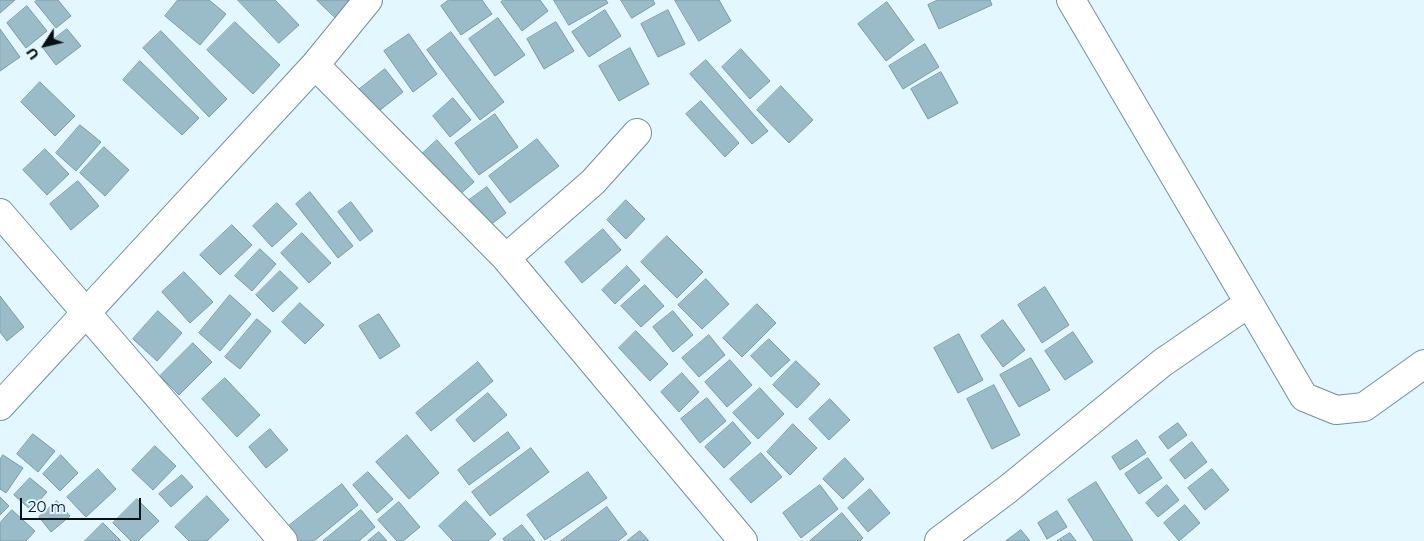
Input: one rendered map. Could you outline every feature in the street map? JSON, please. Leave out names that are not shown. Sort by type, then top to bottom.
[{"type":"street","points":[[0,406],[315,64],[368,0]]},
{"type":"street","points":[[1071,0],[1304,397],[1336,410],[1364,407],[1424,364]]},
{"type":"street","points":[[315,64],[506,258],[743,541]]},
{"type":"street","points":[[506,258],[592,182],[636,132]]},
{"type":"street","points":[[0,213],[283,541]]},
{"type":"street","points":[[939,541],[1008,489],[1162,363],[1249,303]]},
{"type":"building","points":[[0,0],[15,0],[0,13]]},
{"type":"building","points":[[37,0],[58,0],[71,16],[56,28],[35,2]]},
{"type":"building","points":[[178,0],[209,0],[226,14],[200,45],[165,16]]},
{"type":"building","points":[[238,0],[275,0],[299,25],[279,43]]},
{"type":"building","points":[[317,0],[356,0],[338,20]]},
{"type":"building","points":[[449,0],[482,0],[492,14],[461,35],[441,6]]},
{"type":"building","points":[[504,0],[540,0],[548,11],[522,31],[501,2]]},
{"type":"building","points":[[554,0],[606,0],[608,3],[569,25]]},
{"type":"building","points":[[621,0],[653,0],[655,4],[632,18]]},
{"type":"building","points":[[675,0],[719,0],[731,21],[699,41]]},
{"type":"building","points":[[938,0],[990,0],[992,5],[939,29],[928,5]]},
{"type":"building","points":[[887,2],[914,40],[886,61],[858,24]]},
{"type":"building","points":[[27,6],[47,31],[26,48],[7,23]]},
{"type":"building","points":[[605,10],[621,36],[589,57],[572,32]]},
{"type":"building","points":[[668,10],[685,44],[658,57],[641,24]]},
{"type":"building","points":[[498,18],[525,55],[495,76],[469,39]]},
{"type":"building","points":[[235,22],[280,65],[253,94],[207,50]]},
{"type":"building","points":[[556,22],[574,51],[544,69],[527,39]]},
{"type":"building","points":[[0,29],[20,57],[0,71]]},
{"type":"building","points":[[67,29],[81,46],[56,65],[43,48]]},
{"type":"building","points":[[161,31],[227,99],[209,117],[143,48]]},
{"type":"building","points":[[451,32],[504,102],[480,120],[427,50]]},
{"type":"building","points":[[409,34],[437,74],[413,92],[384,51]]},
{"type":"building","points":[[925,44],[939,67],[903,89],[889,66]]},
{"type":"building","points":[[630,48],[649,84],[619,101],[599,66]]},
{"type":"building","points":[[741,49],[770,81],[750,99],[722,67]]},
{"type":"building","points":[[706,60],[768,131],[752,144],[690,74]]},
{"type":"building","points":[[140,61],[199,118],[182,135],[123,80]]},
{"type":"building","points":[[385,69],[403,92],[370,118],[352,95]]},
{"type":"building","points":[[941,72],[958,103],[928,119],[911,89]]},
{"type":"building","points":[[40,82],[75,116],[55,136],[21,102]]},
{"type":"building","points":[[781,86],[813,120],[789,143],[757,110]]},
{"type":"building","points":[[453,98],[471,120],[450,137],[433,116]]},
{"type":"building","points":[[701,101],[739,143],[725,157],[686,114]]},
{"type":"building","points":[[495,114],[518,147],[479,175],[455,143]]},
{"type":"building","points":[[80,125],[101,142],[76,171],[56,153]]},
{"type":"building","points":[[537,139],[559,166],[510,203],[489,176]]},
{"type":"building","points":[[437,140],[474,182],[459,195],[422,154]]},
{"type":"building","points":[[104,147],[129,170],[105,196],[80,173]]},
{"type":"building","points":[[45,149],[69,174],[47,195],[23,170]]},
{"type":"building","points":[[78,181],[99,206],[71,230],[50,204]]},
{"type":"building","points":[[487,187],[506,213],[485,229],[465,203]]},
{"type":"building","points":[[310,192],[353,246],[338,258],[296,204]]},
{"type":"building","points":[[626,200],[645,219],[626,239],[607,220]]},
{"type":"building","points":[[351,202],[373,231],[360,241],[338,212]]},
{"type":"building","points":[[277,203],[297,224],[272,247],[253,226]]},
{"type":"building","points":[[232,225],[252,245],[220,275],[200,255]]},
{"type":"building","points":[[603,229],[621,250],[582,283],[565,262]]},
{"type":"building","points":[[302,233],[331,263],[309,283],[281,253]]},
{"type":"building","points":[[667,236],[703,272],[677,298],[641,262]]},
{"type":"building","points":[[260,249],[276,264],[252,291],[235,276]]},
{"type":"building","points":[[627,266],[640,280],[615,304],[602,290]]},
{"type":"building","points":[[280,271],[298,288],[273,312],[256,295]]},
{"type":"building","points":[[184,272],[213,302],[190,323],[162,292]]},
{"type":"building","points":[[706,279],[729,304],[702,329],[678,305]]},
{"type":"building","points":[[645,285],[664,306],[641,327],[621,306]]},
{"type":"building","points":[[1045,287],[1069,325],[1042,343],[1018,305]]},
{"type":"building","points":[[230,295],[251,314],[220,351],[199,333]]},
{"type":"building","points":[[0,296],[24,327],[7,341],[0,332]]},
{"type":"building","points":[[300,303],[324,325],[305,344],[282,322]]},
{"type":"building","points":[[757,304],[776,323],[742,357],[723,338]]},
{"type":"building","points":[[158,311],[182,333],[157,361],[133,339]]},
{"type":"building","points":[[673,311],[693,335],[673,352],[653,327]]},
{"type":"building","points":[[379,314],[400,346],[380,359],[359,326]]},
{"type":"building","points":[[257,319],[271,331],[240,369],[225,357]]},
{"type":"building","points":[[1003,320],[1025,350],[1003,367],[981,336]]},
{"type":"building","points":[[636,331],[668,364],[650,381],[619,348]]},
{"type":"building","points":[[1073,332],[1093,362],[1065,380],[1045,351]]},
{"type":"building","points":[[959,334],[983,380],[958,393],[934,348]]},
{"type":"building","points":[[709,335],[725,355],[699,377],[682,358]]},
{"type":"building","points":[[769,339],[790,360],[771,377],[751,356]]},
{"type":"building","points":[[193,343],[212,362],[179,395],[160,376]]},
{"type":"building","points":[[1031,358],[1050,390],[1019,407],[1000,375]]},
{"type":"building","points":[[730,360],[752,385],[727,407],[705,382]]},
{"type":"building","points":[[796,361],[820,384],[797,408],[773,385]]},
{"type":"building","points":[[478,362],[493,381],[431,431],[416,413]]},
{"type":"building","points":[[682,373],[699,392],[679,412],[661,392]]},
{"type":"building","points":[[225,378],[260,415],[237,437],[202,399]]},
{"type":"building","points":[[994,385],[1020,435],[992,449],[967,399]]},
{"type":"building","points":[[760,388],[784,414],[758,439],[733,413]]},
{"type":"building","points":[[488,393],[507,415],[474,442],[456,420]]},
{"type":"building","points":[[707,398],[726,421],[700,443],[681,419]]},
{"type":"building","points":[[830,399],[850,420],[829,440],[809,419]]},
{"type":"building","points":[[733,422],[751,443],[724,468],[705,447]]},
{"type":"building","points":[[1178,423],[1187,435],[1168,449],[1159,437]]},
{"type":"building","points":[[793,424],[817,448],[790,475],[767,452]]},
{"type":"building","points":[[270,429],[288,450],[266,468],[249,447]]},
{"type":"building","points":[[508,432],[520,448],[469,485],[458,470]]},
{"type":"building","points":[[33,434],[55,451],[38,472],[17,454]]},
{"type":"building","points":[[407,435],[439,473],[409,499],[376,462]]},
{"type":"building","points":[[1137,440],[1146,453],[1120,470],[1112,457]]},
{"type":"building","points":[[1192,442],[1207,462],[1185,479],[1170,460]]},
{"type":"building","points":[[155,446],[176,466],[153,490],[132,470]]},
{"type":"building","points":[[531,448],[549,472],[490,516],[472,492]]},
{"type":"building","points":[[761,453],[782,477],[751,503],[730,479]]},
{"type":"building","points":[[3,455],[23,468],[6,493],[0,489],[0,460]]},
{"type":"building","points":[[61,455],[78,473],[60,491],[43,474]]},
{"type":"building","points":[[845,458],[864,479],[843,499],[823,479]]},
{"type":"building","points":[[1148,458],[1162,478],[1139,494],[1125,474]]},
{"type":"building","points":[[98,469],[116,489],[86,517],[67,497]]},
{"type":"building","points":[[1212,469],[1229,490],[1205,510],[1188,488]]},
{"type":"building","points":[[368,472],[393,499],[377,513],[353,485]]},
{"type":"building","points":[[588,472],[607,498],[545,540],[527,515]]},
{"type":"building","points":[[182,475],[193,487],[171,507],[159,494]]},
{"type":"building","points":[[30,478],[47,492],[31,510],[14,495]]},
{"type":"building","points":[[1096,482],[1133,541],[1094,541],[1068,500]]},
{"type":"building","points":[[342,484],[358,505],[314,541],[296,541],[286,528]]},
{"type":"building","points":[[820,485],[838,509],[801,538],[783,513]]},
{"type":"building","points":[[1167,485],[1179,500],[1158,517],[1146,503]]},
{"type":"building","points":[[870,489],[890,513],[868,532],[848,508]]},
{"type":"building","points":[[207,496],[229,520],[207,541],[189,541],[175,527]]},
{"type":"building","points":[[0,497],[9,506],[0,515]]},
{"type":"building","points":[[137,499],[159,521],[138,541],[131,541],[113,523]]},
{"type":"building","points":[[57,501],[70,516],[51,532],[39,517]]},
{"type":"building","points":[[466,501],[496,534],[488,541],[453,541],[439,526]]},
{"type":"building","points":[[399,502],[420,527],[403,541],[397,541],[378,520]]},
{"type":"building","points":[[1185,505],[1200,523],[1179,541],[1164,523]]},
{"type":"building","points":[[607,507],[627,534],[618,541],[561,541]]},
{"type":"building","points":[[12,510],[35,531],[26,541],[0,541],[0,523]]},
{"type":"building","points":[[361,510],[375,527],[359,541],[323,541]]},
{"type":"building","points":[[1057,511],[1067,527],[1047,539],[1038,523]]},
{"type":"building","points":[[842,513],[863,538],[860,541],[810,541]]},
{"type":"building","points":[[103,523],[121,541],[85,541]]},
{"type":"building","points":[[522,525],[535,541],[505,541],[503,539]]},
{"type":"building","points":[[1021,530],[1030,541],[1006,541]]},
{"type":"building","points":[[640,531],[649,541],[627,541]]},
{"type":"building","points":[[379,532],[387,541],[368,541]]},
{"type":"building","points":[[1070,533],[1076,541],[1057,541]]}]
